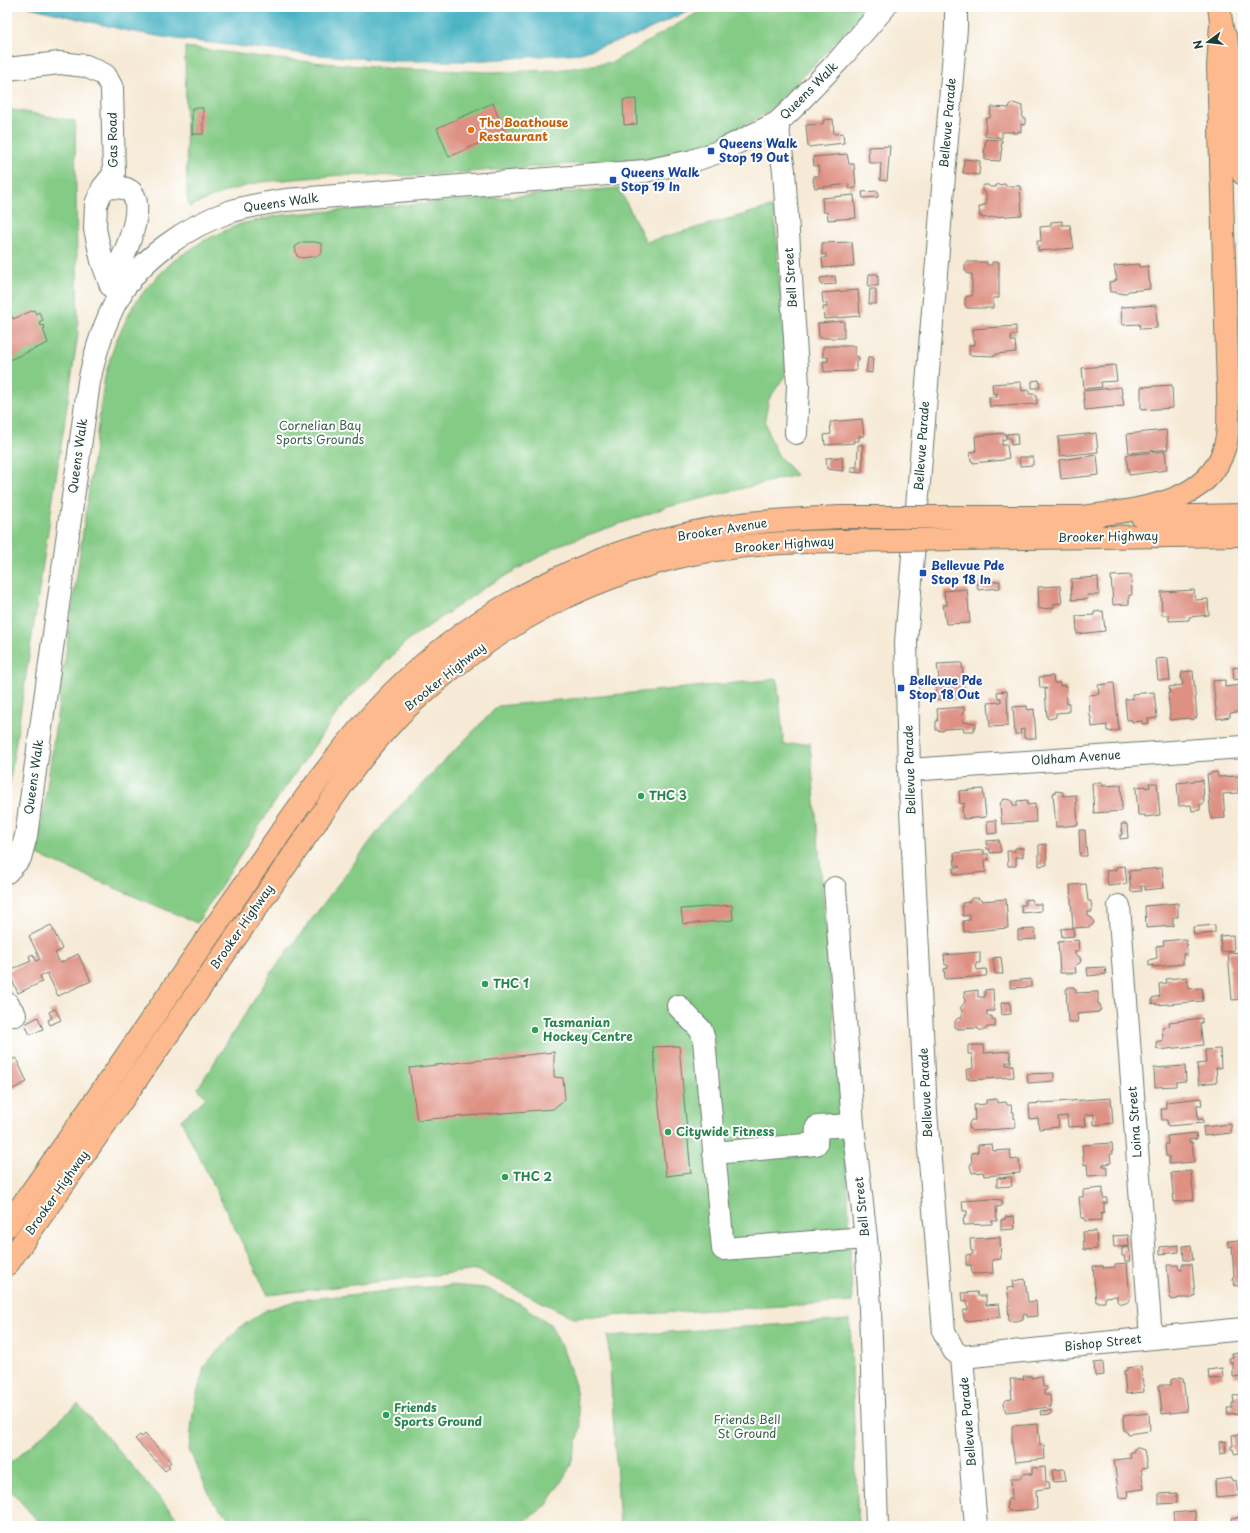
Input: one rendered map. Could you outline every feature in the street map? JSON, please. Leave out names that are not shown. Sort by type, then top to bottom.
[{"type":"main road","points":[[1220,15],[1243,95]]},
{"type":"main road","points":[[1220,15],[1243,174]]},
{"type":"main road","points":[[1081,518],[1152,506],[1176,498],[1197,486],[1213,473],[1224,451],[1228,429],[1228,389],[1218,66],[1220,15]]},
{"type":"main road","name":"Brooker Highway","points":[[7,1265],[347,778],[393,721],[462,661],[514,624],[567,596],[623,573],[675,558],[740,546],[781,542],[840,541],[958,528],[1081,518],[1243,515]]},
{"type":"main road","name":"Brooker Highway","points":[[840,518],[958,528],[1243,535]]},
{"type":"main road","name":"Brooker Avenue","points":[[629,550],[673,538],[740,524],[840,518]]},
{"type":"main road","name":"Brooker Highway","points":[[7,1226],[58,1155],[318,780],[348,742],[379,707],[422,666],[466,631],[496,612],[570,572],[629,550]]},
{"type":"street","name":"Queens Walk","points":[[7,872],[20,858],[26,836],[89,382],[100,339],[125,288],[148,261],[167,245],[189,230],[229,212],[252,205],[286,200],[645,171],[676,165],[718,152],[777,123],[792,110],[840,59],[885,7]]},
{"type":"street","name":"Bellevue Parade","points":[[956,7],[956,28],[906,642],[910,770],[926,1112],[944,1332],[954,1351],[962,1357],[976,1526]]},
{"type":"street","name":"Gas Road","points":[[7,69],[60,63],[86,66],[105,74],[112,88],[114,174],[103,188],[96,204],[95,229],[102,261],[111,286],[125,288]]},
{"type":"street","name":"Bell Street","points":[[777,123],[784,171],[798,385],[796,433]]},
{"type":"street","points":[[103,188],[116,186],[127,189],[134,195],[136,207],[134,223],[125,253],[119,265],[125,288]]},
{"type":"street","name":"Oldham Avenue","points":[[910,770],[1243,747]]},
{"type":"street","name":"Bell Street","points":[[835,888],[853,1125],[866,1238],[877,1526]]},
{"type":"street","name":"Loina Street","points":[[1119,906],[1151,1338]]},
{"type":"street","points":[[678,1006],[701,1030],[704,1040],[723,1249],[866,1238]]},
{"type":"street","points":[[714,1153],[816,1144],[817,1127],[853,1125]]},
{"type":"street","name":"Bishop Street","points":[[962,1357],[1243,1329]]},
{"type":"green space","points":[[707,7],[870,7],[767,113],[689,155],[416,176],[340,175],[261,182],[227,191],[189,207],[187,195],[185,47],[277,59],[396,69],[494,72],[558,70],[613,62]]},
{"type":"green space","points":[[7,109],[75,121],[78,334],[7,800]]},
{"type":"green space","name":"Cornelian Bay Sports Grounds","points":[[619,188],[646,242],[774,206],[786,374],[769,399],[765,419],[770,438],[778,455],[796,475],[668,507],[562,544],[484,588],[406,642],[344,703],[269,811],[197,923],[35,854],[42,822],[105,376],[115,343],[133,306],[149,285],[173,261],[203,241],[240,224],[282,215]]},
{"type":"green space","name":"Tasmanian Hockey Centre","points":[[777,679],[784,745],[810,743],[848,1192],[852,1302],[574,1318],[477,1270],[268,1295],[181,1120],[206,1098],[198,1088],[272,972],[385,822],[498,706]]},
{"type":"green space","name":"Friends Sports Ground","points":[[449,1285],[485,1288],[519,1303],[550,1324],[564,1352],[575,1385],[581,1427],[570,1467],[547,1505],[518,1526],[237,1526],[213,1502],[189,1450],[194,1404],[205,1365],[239,1328],[266,1310],[298,1300]]},
{"type":"green space","name":"Friends Bell St Ground","points":[[850,1320],[858,1526],[620,1526],[608,1336]]},
{"type":"green space","points":[[78,1404],[184,1526],[42,1526],[7,1486],[7,1466]]},
{"type":"water","points":[[29,7],[696,7],[637,35],[581,53],[474,61],[395,61],[307,54],[168,38],[124,30]]},
{"type":"building","points":[[636,99],[637,124],[624,125],[623,100]]},
{"type":"building","name":"The Boathouse Restaurant","points":[[493,103],[504,132],[449,157],[437,128]]},
{"type":"building","points":[[1013,103],[1022,106],[1022,118],[1025,118],[1025,125],[1021,124],[1021,132],[1002,132],[1002,138],[985,136],[986,118],[990,118],[991,107],[1009,108]]},
{"type":"building","points":[[192,108],[203,108],[203,134],[192,134]]},
{"type":"building","points":[[833,119],[834,134],[843,133],[844,143],[808,147],[806,125],[823,124],[823,120]]},
{"type":"building","points":[[986,139],[1002,140],[1000,161],[985,160],[984,153]]},
{"type":"building","points":[[890,146],[887,181],[880,180],[881,163],[869,163],[868,147]]},
{"type":"building","points":[[847,154],[849,164],[854,164],[856,188],[849,189],[849,184],[815,188],[813,181],[814,176],[819,176],[818,166],[814,166],[813,157]]},
{"type":"building","points":[[964,159],[980,161],[979,175],[963,173]]},
{"type":"building","points":[[1005,184],[1006,186],[1020,186],[1022,215],[980,217],[979,207],[986,205],[986,193],[982,191],[984,185],[996,187],[996,185]]},
{"type":"building","points":[[878,191],[878,197],[863,198],[862,192]]},
{"type":"building","points":[[854,195],[856,218],[828,220],[827,212],[823,212],[822,198]]},
{"type":"building","points":[[1062,221],[1062,225],[1070,225],[1074,248],[1038,251],[1037,241],[1041,241],[1040,227],[1051,226],[1051,222]]},
{"type":"building","points":[[302,242],[315,242],[322,244],[322,253],[317,256],[302,258],[297,256],[295,247]]},
{"type":"building","points":[[852,242],[854,266],[823,268],[822,258],[826,258],[826,254],[822,255],[822,243]]},
{"type":"building","points":[[967,262],[987,262],[987,265],[992,265],[992,262],[999,262],[999,298],[993,298],[993,308],[967,308],[965,305],[965,299],[967,296],[972,296],[972,274],[968,274],[965,270],[965,265]]},
{"type":"building","points":[[1139,264],[1139,267],[1148,266],[1150,289],[1129,291],[1121,294],[1110,292],[1109,282],[1117,280],[1114,266]]},
{"type":"building","points":[[869,274],[878,274],[878,286],[868,286]]},
{"type":"building","points":[[835,276],[836,284],[821,285],[820,278]]},
{"type":"building","points":[[870,289],[876,289],[876,304],[869,304]]},
{"type":"building","points":[[858,290],[860,316],[824,319],[823,307],[827,307],[827,303],[823,303],[822,293]]},
{"type":"building","points":[[1156,305],[1157,328],[1140,329],[1139,324],[1122,325],[1121,307]]},
{"type":"building","points":[[34,310],[36,314],[39,312],[43,320],[39,322],[41,326],[44,325],[45,328],[43,329],[48,343],[7,361],[7,321],[10,320],[9,317],[12,316],[13,319]]},
{"type":"building","points":[[844,321],[844,338],[819,338],[818,323]]},
{"type":"building","points":[[1016,326],[1016,335],[1011,335],[1011,341],[1015,341],[1016,352],[996,354],[996,356],[969,355],[969,345],[975,345],[975,340],[973,340],[973,329]]},
{"type":"building","points":[[823,346],[855,346],[855,356],[859,357],[859,361],[856,361],[856,371],[824,372],[823,361],[828,361],[828,357],[823,357]]},
{"type":"building","points":[[868,357],[873,357],[872,373],[866,372]]},
{"type":"building","points":[[1115,365],[1117,381],[1101,382],[1102,387],[1084,389],[1082,368]]},
{"type":"building","points":[[1039,380],[1040,388],[1032,388],[1032,381]]},
{"type":"building","points":[[1021,382],[1022,391],[1029,390],[1029,394],[1036,394],[1037,404],[990,407],[989,397],[997,397],[997,393],[993,394],[992,384]]},
{"type":"building","points":[[1172,385],[1173,408],[1141,410],[1141,387]]},
{"type":"building","points":[[1121,387],[1124,406],[1085,410],[1083,391]]},
{"type":"building","points":[[862,419],[864,436],[859,436],[859,441],[853,441],[854,443],[825,445],[824,435],[831,434],[830,422]]},
{"type":"building","points":[[1166,430],[1168,449],[1129,453],[1127,434]]},
{"type":"building","points":[[1005,433],[1006,439],[1002,440],[1002,445],[1007,445],[1009,458],[1004,460],[973,463],[973,461],[971,461],[970,453],[976,451],[975,436]]},
{"type":"building","points":[[1017,433],[1018,444],[1011,445],[1011,438],[1007,438],[1007,434]]},
{"type":"building","points":[[1096,433],[1098,452],[1060,456],[1058,437]]},
{"type":"building","points":[[858,445],[863,445],[862,473],[851,472],[851,467],[857,467]]},
{"type":"building","points":[[1165,451],[1167,470],[1129,475],[1126,455]]},
{"type":"building","points":[[1097,455],[1099,475],[1061,479],[1059,460]]},
{"type":"building","points":[[842,457],[843,471],[827,469],[826,458]]},
{"type":"building","points":[[1019,457],[1033,457],[1033,465],[1020,466]]},
{"type":"building","points":[[1131,575],[1132,595],[1129,595],[1129,604],[1113,605],[1111,576]]},
{"type":"building","points":[[1098,577],[1099,595],[1087,595],[1088,599],[1072,600],[1071,579]]},
{"type":"building","points":[[1000,581],[1000,588],[978,590],[977,583]]},
{"type":"building","points":[[1060,586],[1062,603],[1054,604],[1054,608],[1039,609],[1038,587]]},
{"type":"building","points":[[967,589],[970,623],[946,624],[943,605],[947,605],[947,601],[945,601],[944,591]]},
{"type":"building","points":[[1194,590],[1195,600],[1208,599],[1209,615],[1189,617],[1189,620],[1169,621],[1169,615],[1162,615],[1161,592]]},
{"type":"building","points":[[1103,611],[1105,631],[1077,634],[1076,616],[1094,615],[1094,612]]},
{"type":"building","points":[[1168,658],[1170,680],[1158,680],[1156,659]]},
{"type":"building","points":[[962,663],[965,698],[937,700],[934,680],[939,679],[937,664]]},
{"type":"building","points":[[1238,667],[1240,679],[1234,680],[1233,668]]},
{"type":"building","points":[[1193,671],[1197,717],[1192,720],[1189,718],[1170,720],[1169,687],[1183,685],[1181,675],[1182,672]]},
{"type":"building","points":[[1053,676],[1054,683],[1060,683],[1060,686],[1066,686],[1069,712],[1056,713],[1056,717],[1050,719],[1047,718],[1045,689],[1047,689],[1040,688],[1039,677]]},
{"type":"building","points":[[1225,680],[1225,687],[1241,685],[1243,711],[1230,713],[1230,717],[1217,719],[1213,681]]},
{"type":"building","points":[[1114,683],[1119,730],[1110,732],[1107,731],[1107,725],[1092,727],[1089,695],[1099,694],[1098,685]]},
{"type":"building","points":[[1007,691],[1008,726],[990,727],[988,703],[1001,702],[1001,698],[998,698],[997,692]]},
{"type":"building","points":[[1154,692],[1157,718],[1148,719],[1149,723],[1142,724],[1142,721],[1132,722],[1132,720],[1127,720],[1125,699],[1133,699],[1132,694]]},
{"type":"building","points":[[1027,706],[1028,710],[1034,709],[1036,738],[1024,738],[1024,729],[1020,730],[1021,734],[1015,734],[1013,707]]},
{"type":"building","points":[[964,707],[964,713],[962,713],[963,722],[976,723],[974,731],[964,731],[963,728],[945,729],[943,731],[936,730],[936,721],[938,721],[937,709]]},
{"type":"building","points":[[1218,773],[1218,777],[1240,776],[1241,787],[1238,788],[1238,793],[1223,794],[1225,818],[1211,819],[1207,774]]},
{"type":"building","points":[[1203,780],[1204,804],[1200,804],[1200,810],[1192,811],[1191,805],[1179,806],[1177,783]]},
{"type":"building","points":[[1092,783],[1102,783],[1102,786],[1121,785],[1122,811],[1094,813]]},
{"type":"building","points":[[1149,783],[1157,783],[1160,815],[1145,817],[1145,815],[1138,815],[1136,787],[1150,787]]},
{"type":"building","points":[[983,789],[986,817],[963,819],[962,807],[964,807],[964,803],[960,804],[959,791]]},
{"type":"building","points":[[1055,791],[1063,792],[1063,796],[1076,795],[1078,825],[1056,827],[1053,793],[1055,793]]},
{"type":"building","points":[[1004,799],[1011,800],[1014,806],[1017,806],[1017,801],[1027,800],[1027,805],[1035,804],[1036,822],[1002,824],[1000,805]]},
{"type":"building","points":[[996,820],[997,833],[988,834],[987,821]]},
{"type":"building","points":[[1121,824],[1127,824],[1128,838],[1120,839],[1120,835],[1122,835]]},
{"type":"building","points":[[1079,830],[1085,830],[1087,856],[1080,856]]},
{"type":"building","points":[[999,840],[1001,852],[990,853],[990,849],[987,849],[986,841]]},
{"type":"building","points":[[1046,844],[1047,865],[1039,866],[1039,845]]},
{"type":"building","points":[[1015,848],[1023,848],[1023,857],[1016,857],[1016,866],[1008,866],[1007,851],[1015,851]]},
{"type":"building","points":[[984,850],[984,854],[988,854],[989,860],[985,860],[986,872],[954,874],[953,868],[959,868],[959,866],[955,866],[954,853]]},
{"type":"building","points":[[1125,866],[1127,884],[1108,886],[1106,871],[1116,870],[1116,867]]},
{"type":"building","points":[[1162,868],[1164,888],[1145,890],[1145,886],[1141,886],[1142,891],[1131,892],[1129,871]]},
{"type":"building","points":[[1086,884],[1088,901],[1091,901],[1092,912],[1088,912],[1088,916],[1092,918],[1094,923],[1090,927],[1073,928],[1070,885]]},
{"type":"building","points":[[972,898],[978,898],[982,901],[1006,899],[1008,928],[964,932],[963,921],[970,920],[970,915],[963,916],[962,903],[969,902]]},
{"type":"building","points":[[1032,899],[1033,904],[1041,904],[1041,911],[1022,913],[1021,905],[1025,905],[1025,900]]},
{"type":"building","points":[[1178,903],[1178,917],[1173,917],[1173,926],[1146,928],[1145,906]]},
{"type":"building","points":[[732,905],[733,920],[683,924],[681,909]]},
{"type":"building","points":[[51,925],[62,949],[55,953],[60,963],[78,954],[91,981],[58,996],[47,973],[40,976],[42,982],[18,993],[8,971],[31,961],[29,956],[33,954],[36,961],[40,959],[29,936]]},
{"type":"building","points":[[1215,925],[1215,933],[1194,935],[1193,927]]},
{"type":"building","points":[[1073,928],[1074,936],[1062,937],[1061,929]]},
{"type":"building","points":[[1035,929],[1036,939],[1018,940],[1018,930]]},
{"type":"building","points":[[1233,935],[1234,951],[1221,952],[1220,936]]},
{"type":"building","points":[[1186,939],[1187,954],[1183,954],[1183,964],[1153,967],[1153,965],[1149,966],[1149,960],[1157,958],[1156,946],[1164,945],[1163,941]]},
{"type":"building","points":[[1078,940],[1079,951],[1075,951],[1075,955],[1079,956],[1081,960],[1080,963],[1075,965],[1076,973],[1060,973],[1058,942]]},
{"type":"building","points":[[980,952],[980,963],[976,963],[977,970],[986,969],[986,976],[945,979],[944,969],[948,968],[948,965],[945,965],[944,955]]},
{"type":"building","points":[[1243,952],[1243,999],[1232,1000],[1228,953]]},
{"type":"building","points":[[1001,957],[1003,974],[995,974],[993,958]]},
{"type":"building","points":[[1105,967],[1106,974],[1088,976],[1087,968]]},
{"type":"building","points":[[1187,977],[1188,989],[1202,988],[1203,1001],[1156,1005],[1156,1003],[1152,1004],[1152,998],[1160,996],[1159,984],[1167,983],[1166,979]]},
{"type":"building","points":[[1031,979],[1031,987],[1010,988],[1010,981]]},
{"type":"building","points":[[1068,987],[1074,987],[1074,989],[1076,989],[1076,993],[1098,992],[1098,1004],[1100,1004],[1101,1010],[1099,1010],[1099,1012],[1077,1014],[1078,1022],[1068,1022],[1066,989],[1068,989]]},
{"type":"building","points":[[993,989],[994,1011],[987,1011],[987,1016],[992,1016],[992,1019],[995,1019],[995,1027],[987,1027],[985,1030],[979,1030],[978,1028],[958,1029],[955,1027],[955,1021],[958,1018],[962,1018],[962,1010],[960,1008],[965,1002],[964,992],[978,990],[978,997],[985,997],[985,990]]},
{"type":"building","points":[[1010,1002],[1011,1014],[1002,1015],[1001,1003]]},
{"type":"building","points":[[55,1009],[61,1020],[50,1025],[48,1020],[52,1018],[49,1012]]},
{"type":"building","points":[[38,1017],[43,1029],[30,1035],[25,1024]]},
{"type":"building","points":[[1202,1018],[1202,1023],[1200,1023],[1203,1045],[1157,1049],[1156,1042],[1163,1040],[1162,1027],[1170,1026],[1169,1022]]},
{"type":"building","points":[[968,1045],[983,1045],[984,1053],[1010,1051],[1011,1062],[1006,1062],[1006,1065],[1013,1065],[1014,1077],[967,1079],[966,1070],[973,1068],[972,1054],[968,1054]]},
{"type":"building","name":"Tasmanian Hockey Centre","points":[[679,1046],[691,1173],[666,1176],[653,1047]]},
{"type":"building","points":[[1220,1049],[1221,1068],[1216,1068],[1217,1082],[1199,1084],[1197,1064],[1206,1063],[1205,1050]]},
{"type":"building","name":"Tasmanian Hockey Centre","points":[[554,1052],[554,1077],[563,1078],[565,1099],[553,1109],[417,1120],[409,1068]]},
{"type":"building","points":[[16,1058],[27,1082],[7,1092],[7,1062]]},
{"type":"building","points":[[1185,1066],[1186,1081],[1176,1082],[1176,1086],[1155,1087],[1154,1068]]},
{"type":"building","points":[[1054,1073],[1054,1081],[1028,1083],[1027,1074]]},
{"type":"building","points":[[1111,1098],[1113,1123],[1094,1125],[1094,1114],[1085,1115],[1086,1126],[1068,1127],[1067,1116],[1058,1117],[1059,1127],[1039,1129],[1038,1118],[1030,1119],[1029,1104]]},
{"type":"building","points":[[1201,1098],[1202,1105],[1197,1105],[1198,1120],[1203,1119],[1203,1123],[1168,1126],[1167,1120],[1162,1120],[1161,1109],[1166,1109],[1166,1102]]},
{"type":"building","points":[[997,1099],[997,1103],[1006,1102],[1007,1105],[1011,1105],[1012,1112],[1014,1112],[1015,1128],[972,1131],[969,1128],[969,1124],[971,1120],[975,1120],[974,1105],[986,1104],[986,1100]]},
{"type":"building","points":[[1231,1124],[1231,1133],[1204,1136],[1203,1127]]},
{"type":"building","points":[[1196,1133],[1197,1139],[1189,1140],[1189,1143],[1192,1142],[1194,1162],[1169,1164],[1169,1156],[1166,1156],[1165,1144],[1168,1144],[1167,1136]]},
{"type":"building","points":[[1112,1143],[1113,1154],[1110,1154],[1111,1163],[1103,1164],[1103,1166],[1107,1166],[1107,1175],[1088,1176],[1087,1164],[1084,1165],[1082,1145]]},
{"type":"building","points":[[992,1144],[993,1151],[1010,1150],[1011,1160],[1019,1159],[1020,1173],[984,1176],[983,1172],[972,1173],[970,1166],[972,1162],[971,1153],[978,1152],[978,1145]]},
{"type":"building","points":[[1191,1171],[1194,1200],[1174,1202],[1171,1173]]},
{"type":"building","points":[[1011,1177],[1012,1186],[997,1187],[997,1178]]},
{"type":"building","points":[[1103,1188],[1103,1198],[1107,1198],[1107,1203],[1104,1203],[1104,1212],[1101,1213],[1101,1220],[1085,1221],[1085,1218],[1081,1218],[1079,1197],[1083,1197],[1083,1190]]},
{"type":"building","points":[[991,1199],[1002,1200],[1002,1206],[996,1207],[997,1221],[992,1221],[992,1224],[964,1225],[963,1218],[967,1215],[967,1211],[963,1211],[962,1201]]},
{"type":"building","points":[[1014,1216],[1015,1229],[1001,1230],[1001,1220],[1005,1219],[1005,1217]]},
{"type":"building","points":[[1096,1231],[1097,1249],[1084,1250],[1083,1232]]},
{"type":"building","points":[[1128,1235],[1129,1246],[1114,1247],[1113,1236]]},
{"type":"building","points":[[1000,1237],[1001,1259],[992,1260],[993,1273],[972,1274],[971,1265],[966,1265],[966,1255],[973,1254],[973,1251],[971,1251],[970,1239]]},
{"type":"building","points":[[1243,1240],[1243,1285],[1235,1286],[1232,1278],[1234,1276],[1232,1246],[1228,1247],[1228,1241]]},
{"type":"building","points":[[1179,1245],[1179,1252],[1160,1254],[1160,1247]]},
{"type":"building","points":[[1191,1245],[1193,1260],[1184,1260],[1183,1246]]},
{"type":"building","points":[[1129,1247],[1130,1261],[1125,1261],[1124,1256],[1122,1256],[1122,1248]]},
{"type":"building","points":[[1127,1263],[1130,1300],[1122,1304],[1117,1301],[1117,1296],[1105,1297],[1105,1302],[1096,1302],[1093,1266],[1103,1266],[1103,1268],[1115,1267],[1115,1264]]},
{"type":"building","points":[[1182,1264],[1192,1264],[1195,1296],[1193,1296],[1193,1298],[1178,1298],[1172,1300],[1170,1298],[1167,1265],[1178,1265],[1179,1269],[1182,1269]]},
{"type":"building","points":[[1025,1279],[1028,1302],[1036,1301],[1037,1316],[1027,1317],[1027,1314],[1023,1315],[1023,1319],[1009,1321],[1008,1305],[1010,1305],[1007,1288],[1014,1287],[1013,1281]]},
{"type":"building","points":[[977,1292],[978,1296],[986,1296],[986,1305],[999,1304],[1001,1317],[965,1321],[963,1314],[964,1310],[968,1310],[967,1300],[963,1301],[962,1293]]},
{"type":"building","points":[[1243,1352],[1243,1376],[1233,1377],[1233,1362],[1230,1362],[1229,1358],[1233,1357],[1232,1353]]},
{"type":"building","points":[[1103,1362],[1104,1375],[1095,1376],[1094,1363]]},
{"type":"building","points":[[1141,1366],[1144,1392],[1126,1394],[1124,1371],[1127,1370],[1127,1368]]},
{"type":"building","points":[[1222,1368],[1223,1378],[1209,1379],[1208,1370]]},
{"type":"building","points":[[1023,1376],[1031,1376],[1031,1378],[1042,1376],[1043,1387],[1047,1387],[1047,1390],[1044,1390],[1044,1395],[1050,1395],[1051,1407],[1006,1412],[1003,1404],[1005,1400],[1012,1399],[1010,1379],[1024,1379]]},
{"type":"building","points":[[1179,1377],[1183,1378],[1187,1411],[1162,1414],[1159,1385],[1171,1385],[1171,1380]]},
{"type":"building","points":[[1243,1394],[1243,1413],[1228,1414],[1227,1408],[1232,1408],[1232,1403],[1234,1403],[1233,1396]]},
{"type":"building","points":[[1051,1410],[1051,1414],[1041,1415],[1040,1411]]},
{"type":"building","points":[[1149,1413],[1150,1431],[1128,1434],[1127,1431],[1124,1431],[1123,1416]]},
{"type":"building","points":[[1038,1424],[1040,1445],[1044,1445],[1045,1459],[1015,1462],[1012,1445],[1012,1426]]},
{"type":"building","points":[[145,1434],[171,1462],[168,1465],[170,1467],[165,1471],[135,1439],[140,1435],[142,1437]]},
{"type":"building","points":[[1243,1434],[1243,1452],[1235,1454],[1233,1449],[1231,1449],[1231,1446],[1233,1446],[1232,1435]]},
{"type":"building","points":[[1225,1441],[1226,1453],[1220,1454],[1219,1442]]},
{"type":"building","points":[[1135,1448],[1144,1450],[1147,1468],[1141,1469],[1144,1489],[1127,1491],[1128,1497],[1119,1498],[1114,1460],[1131,1458],[1130,1452],[1133,1452]]},
{"type":"building","points":[[1045,1467],[1046,1482],[1049,1482],[1050,1488],[1036,1490],[1037,1509],[1009,1511],[1007,1508],[1007,1502],[1008,1499],[1012,1499],[1011,1478],[1021,1478],[1023,1474],[1030,1473],[1030,1475],[1032,1475],[1032,1468]]},
{"type":"building","points":[[1064,1469],[1066,1481],[1054,1482],[1052,1470]]},
{"type":"building","points":[[1231,1478],[1232,1481],[1236,1480],[1238,1496],[1216,1498],[1215,1480]]},
{"type":"building","points":[[1177,1493],[1177,1503],[1159,1504],[1159,1494]]},
{"type":"building","points":[[1195,1511],[1196,1526],[1174,1526],[1173,1513]]},
{"type":"building","points":[[1243,1517],[1243,1526],[1233,1526],[1232,1518]]},
{"type":"building","points":[[1024,1523],[1031,1523],[1031,1525],[1041,1524],[1042,1526],[1024,1526]]},
{"type":"place","name":"The Boathouse Restaurant","points":[[471,130]]},
{"type":"place","name":"Queens Walk Stop 19 Out","points":[[711,151]]},
{"type":"place","name":"Queens Walk Stop 19 In","points":[[613,180]]},
{"type":"place","name":"Bellevue Pde Stop 18 In","points":[[923,573]]},
{"type":"place","name":"Bellevue Pde Stop 18 Out","points":[[901,688]]},
{"type":"place","name":"THC 3","points":[[641,796]]},
{"type":"place","name":"THC 1","points":[[485,984]]},
{"type":"place","name":"Tasmanian Hockey Centre","points":[[535,1030]]},
{"type":"place","name":"Citywide Fitness","points":[[668,1132]]},
{"type":"place","name":"THC 2","points":[[505,1177]]},
{"type":"place","name":"Friends Sports Ground","points":[[386,1415]]}]
